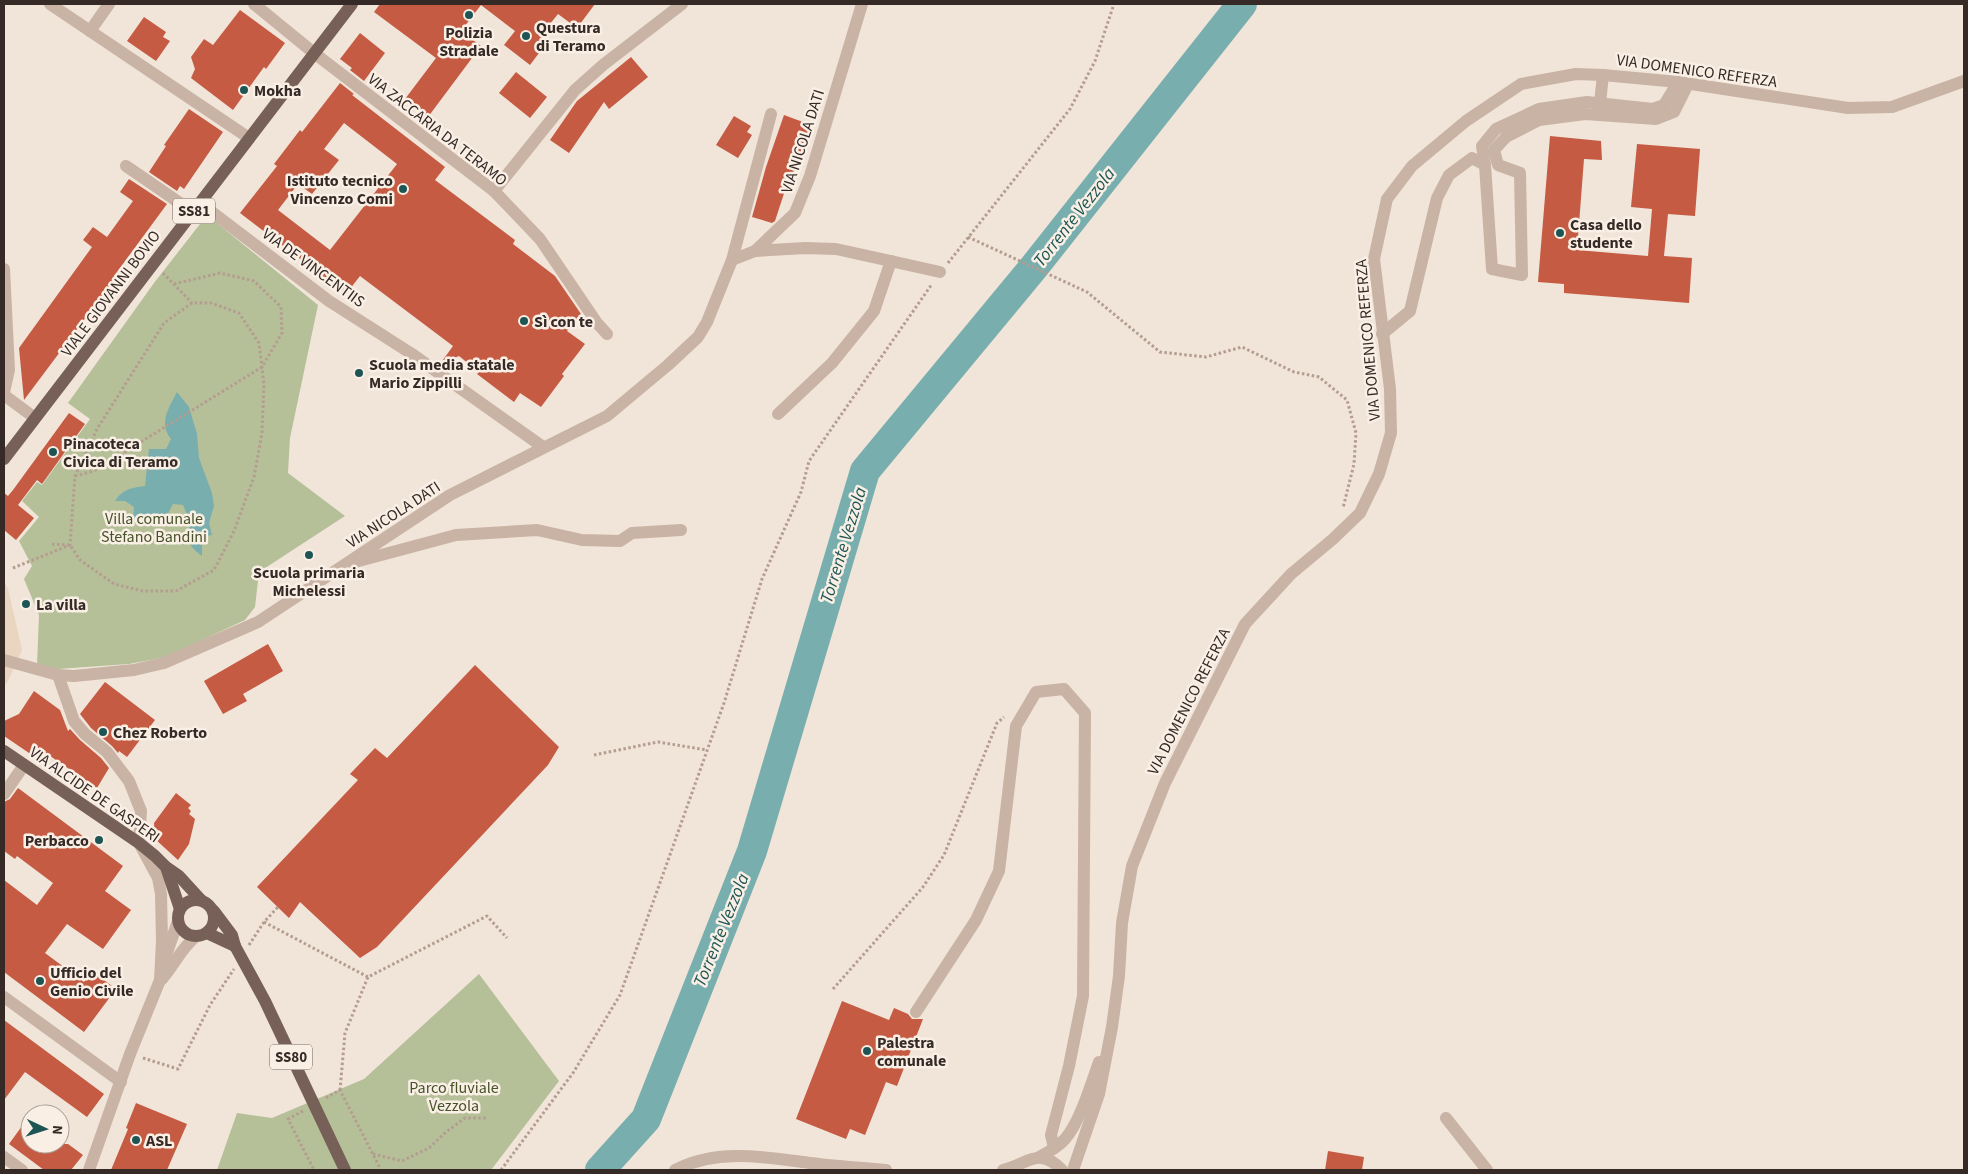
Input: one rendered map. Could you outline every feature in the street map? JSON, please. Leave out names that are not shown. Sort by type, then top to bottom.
[{"type":"main road","name":"VIALE GIOVANNI BOVIO","points":[[4,459],[352,4]]},
{"type":"main road","name":"VIA ALCIDE DE GASPERI","points":[[4,751],[139,843],[166,867],[180,876],[201,900],[206,902],[214,911],[232,935],[235,946],[261,993],[345,1170]]},
{"type":"main road","name":"VIA ALCIDE DE GASPERI","points":[[166,867],[184,932],[201,935],[235,946]]},
{"type":"main road","points":[[179,915],[189,901],[201,900]]},
{"type":"main road","points":[[201,935],[214,923],[214,911]]},
{"type":"street","points":[[50,4],[249,138]]},
{"type":"street","points":[[90,31],[110,4]]},
{"type":"street","name":"VIA ZACCARIA DA TERAMO","points":[[254,4],[314,54],[494,191],[540,239],[597,323],[607,334]]},
{"type":"street","points":[[494,191],[575,90],[602,65],[682,4]]},
{"type":"street","name":"VIA NICOLA DATI","points":[[732,260],[755,251],[795,213],[810,176],[862,4]]},
{"type":"street","name":"VIA DOMENICO REFERZA","points":[[1073,1170],[1098,1094],[1112,1027],[1119,976],[1122,923],[1132,866],[1165,783],[1245,624],[1291,574],[1360,513],[1379,474],[1391,434],[1390,389],[1374,259],[1387,199],[1412,166],[1466,121],[1521,84],[1576,74],[1683,83],[1848,108],[1892,107],[1964,81]]},
{"type":"street","points":[[1599,114],[1603,75]]},
{"type":"street","points":[[1599,114],[1587,102],[1539,109],[1496,129],[1482,146],[1492,269],[1522,275],[1520,173],[1498,166],[1494,150],[1506,137],[1539,120],[1585,114],[1656,119],[1674,112],[1683,83]]},
{"type":"street","name":"VIA NICOLA DATI","points":[[4,660],[58,675],[74,676],[134,670],[164,664],[258,622],[450,495],[542,447],[607,416],[698,337],[707,322],[732,260],[771,114]]},
{"type":"street","points":[[1382,334],[1410,311],[1437,198],[1449,175],[1472,158],[1485,165]]},
{"type":"street","name":"VIA DE VINCENTIIS","points":[[126,166],[196,208],[329,301],[412,354],[542,447]]},
{"type":"street","points":[[755,251],[805,248],[836,249],[940,272]]},
{"type":"street","points":[[778,414],[832,363],[874,310],[891,261]]},
{"type":"street","points":[[4,270],[9,370],[4,394],[35,418]]},
{"type":"street","points":[[345,564],[456,535],[537,530],[582,540],[620,542],[632,533],[681,530]]},
{"type":"street","points":[[58,675],[74,721],[85,734],[107,752],[129,781],[141,811],[139,843],[160,885],[162,909],[160,980]]},
{"type":"street","points":[[916,1012],[976,920],[999,872],[1016,726],[1036,692],[1064,689],[1085,713],[1083,996],[1069,1066],[1051,1135],[1054,1148]]},
{"type":"street","points":[[4,794],[24,765]]},
{"type":"street","points":[[90,1170],[130,1054],[160,980],[163,964],[179,915]]},
{"type":"street","points":[[160,980],[170,970],[179,953],[201,935]]},
{"type":"street","points":[[4,997],[121,1082]]},
{"type":"street","name":"VIA DOMENICO REFERZA","points":[[1002,1170],[1017,1167],[1029,1159],[1039,1157],[1066,1138],[1079,1114],[1112,1027]]},
{"type":"street","points":[[1446,1118],[1484,1168]]},
{"type":"street","points":[[675,1170],[684,1165],[719,1156],[754,1156],[886,1170]]},
{"type":"street","points":[[4,1157],[22,1170]]},
{"type":"street","points":[[1039,1157],[1048,1159],[1062,1170]]},
{"type":"path","points":[[502,1170],[572,1073],[620,995],[724,703],[762,579],[801,492],[810,461],[940,272],[1070,109],[1095,61],[1114,4]]},
{"type":"path","points":[[968,237],[1087,292],[1160,352],[1206,357],[1242,347],[1294,372],[1319,377],[1347,400],[1356,433],[1354,464],[1347,498],[1341,515]]},
{"type":"path","points":[[153,264],[192,303]]},
{"type":"path","points":[[76,476],[94,471],[162,427],[262,367],[282,333],[281,306],[254,281],[220,274],[174,284]]},
{"type":"path","points":[[192,303],[211,303],[239,313],[259,343],[264,385],[262,432],[254,477],[234,531],[214,570],[176,591],[143,591],[114,584],[80,560],[70,545],[76,476],[97,429],[164,323],[192,303]]},
{"type":"path","points":[[50,544],[70,545]]},
{"type":"path","points":[[13,568],[70,545]]},
{"type":"path","points":[[833,989],[923,887],[944,855],[997,723],[1010,713]]},
{"type":"path","points":[[594,755],[658,742],[707,750]]},
{"type":"path","points":[[248,947],[264,922],[278,907]]},
{"type":"path","points":[[340,1090],[346,1033],[368,977],[487,916],[507,938]]},
{"type":"path","points":[[264,922],[368,977]]},
{"type":"path","points":[[130,1054],[178,1069],[210,1005],[237,964]]},
{"type":"path","points":[[372,1154],[402,1161],[429,1148],[465,1118],[486,1118]]},
{"type":"green space","name":"Villa comunale Stefano Bandini","points":[[207,215],[318,305],[290,438],[288,473],[345,516],[259,572],[255,607],[245,620],[161,658],[129,664],[58,669],[37,666],[39,615],[24,579],[32,566],[19,541],[39,517],[22,501],[37,482],[42,485],[90,419],[68,403],[154,283]]},
{"type":"green space","name":"Parco fluviale Vezzola","points":[[479,974],[559,1081],[491,1170],[217,1170],[237,1113],[272,1118],[364,1079]]},
{"type":"shaded area","points":[[4,582],[8,589],[22,650],[7,683],[4,685]]},
{"type":"water","points":[[177,392],[189,407],[197,434],[199,458],[212,493],[214,506],[209,523],[212,535],[202,537],[202,556],[190,544],[189,521],[183,505],[173,504],[165,519],[144,525],[142,520],[133,518],[134,507],[125,501],[115,501],[128,490],[145,486],[149,449],[166,449],[171,439],[165,427],[165,421]]},
{"type":"building","points":[[380,4],[595,4],[577,28],[558,14],[541,35],[548,41],[530,65],[504,45],[515,31],[481,5],[461,31],[481,46],[428,117],[405,99],[436,58],[374,12]]},
{"type":"building","points":[[240,10],[285,43],[266,69],[264,67],[233,110],[191,78],[195,69],[191,57],[204,39],[213,45]]},
{"type":"building","points":[[144,17],[166,32],[163,37],[170,41],[156,61],[127,41]]},
{"type":"building","points":[[360,33],[385,53],[364,81],[340,59]]},
{"type":"building","points":[[631,57],[648,77],[609,109],[604,102],[569,153],[550,140],[577,101]]},
{"type":"building","points":[[516,72],[547,97],[530,118],[499,93]]},
{"type":"building","points":[[340,83],[354,94],[352,95],[445,167],[435,180],[515,240],[513,244],[555,276],[581,314],[567,331],[585,344],[562,374],[564,376],[541,407],[520,393],[514,402],[477,374],[479,372],[459,356],[440,364],[453,346],[360,276],[346,294],[240,213],[277,166],[274,164],[300,130],[302,132]],"holes":[[[344,123],[397,164],[330,250],[278,210],[298,184],[312,194],[339,160],[324,149]]]},
{"type":"building","points":[[189,109],[223,132],[184,189],[180,186],[177,191],[149,172],[166,146],[164,145]]},
{"type":"building","points":[[784,115],[811,125],[792,176],[790,175],[775,221],[772,223],[752,217],[766,167]]},
{"type":"building","points":[[734,116],[751,126],[747,132],[752,135],[738,158],[716,145]]},
{"type":"building","name":"Casa dello studente","points":[[1550,136],[1601,141],[1602,160],[1584,159],[1577,250],[1648,256],[1652,209],[1631,207],[1637,144],[1700,149],[1695,216],[1668,214],[1664,256],[1692,258],[1689,303],[1564,293],[1564,284],[1538,282]]},
{"type":"building","points":[[129,179],[167,204],[114,276],[116,277],[24,400],[19,348],[92,247],[83,240],[93,227],[107,237],[133,201],[120,192]]},
{"type":"building","name":"Pinacoteca Civica di Teramo","points":[[69,413],[85,424],[42,484],[37,480],[18,505],[34,518],[16,540],[4,530],[4,493],[8,496],[13,490]]},
{"type":"building","points":[[268,644],[283,671],[243,694],[247,701],[223,714],[204,681]]},
{"type":"building","points":[[475,665],[559,747],[548,765],[377,947],[360,958],[300,902],[289,918],[257,887],[358,780],[350,774],[375,748],[387,758]]},
{"type":"building","points":[[105,682],[155,720],[127,757],[119,751],[118,753],[91,728],[80,714]]},
{"type":"building","points":[[34,691],[60,710],[68,731],[70,729],[109,768],[97,788],[37,747],[32,755],[4,736],[4,721],[19,714]]},
{"type":"building","points":[[18,788],[123,866],[105,891],[131,910],[103,949],[67,924],[45,953],[84,982],[92,971],[116,989],[84,1032],[4,972],[4,880],[37,905],[53,883],[17,856],[15,859],[4,851],[4,802],[10,799]]},
{"type":"building","points":[[176,793],[191,805],[188,808],[191,811],[189,814],[195,819],[189,844],[178,860],[155,839],[154,823]]},
{"type":"building","name":"Palestra comunale","points":[[842,1001],[889,1020],[894,1008],[908,1014],[912,1019],[923,1019],[897,1086],[886,1082],[865,1135],[850,1129],[846,1139],[796,1119]]},
{"type":"building","points":[[4,1020],[104,1094],[87,1117],[25,1072],[4,1100]]},
{"type":"building","name":"ASL","points":[[136,1103],[187,1124],[167,1170],[111,1170],[128,1129],[126,1128]]},
{"type":"building","points":[[20,1129],[20,1152],[9,1144]]},
{"type":"building","points":[[70,1145],[83,1155],[71,1170],[44,1170],[22,1154],[70,1154]]},
{"type":"building","points":[[1328,1151],[1364,1157],[1362,1170],[1325,1170]]},
{"type":"waterway","name":"Torrente Vezzola","points":[[600,1170],[646,1119],[752,851],[865,471],[1034,267],[1242,4]]},
{"type":"place","name":"Polizia Stradale","points":[[469,15]]},
{"type":"place","name":"Questura di Teramo","points":[[526,36]]},
{"type":"place","name":"Mokha","points":[[244,90]]},
{"type":"place","name":"Istituto tecnico Vincenzo Comi","points":[[403,189]]},
{"type":"place","name":"Casa dello studente","points":[[1560,233]]},
{"type":"place","name":"Sì con te","points":[[524,321]]},
{"type":"place","name":"Scuola media statale Mario Zippilli","points":[[359,373]]},
{"type":"place","name":"Pinacoteca Civica di Teramo","points":[[53,452]]},
{"type":"place","name":"Scuola primaria Michelessi","points":[[309,555]]},
{"type":"place","name":"La villa","points":[[26,604]]},
{"type":"place","name":"Chez Roberto","points":[[103,732]]},
{"type":"place","name":"Perbacco","points":[[99,840]]},
{"type":"place","name":"Ufficio del Genio Civile","points":[[40,981]]},
{"type":"place","name":"Palestra comunale","points":[[867,1051]]},
{"type":"place","name":"ASL","points":[[136,1140]]}]
